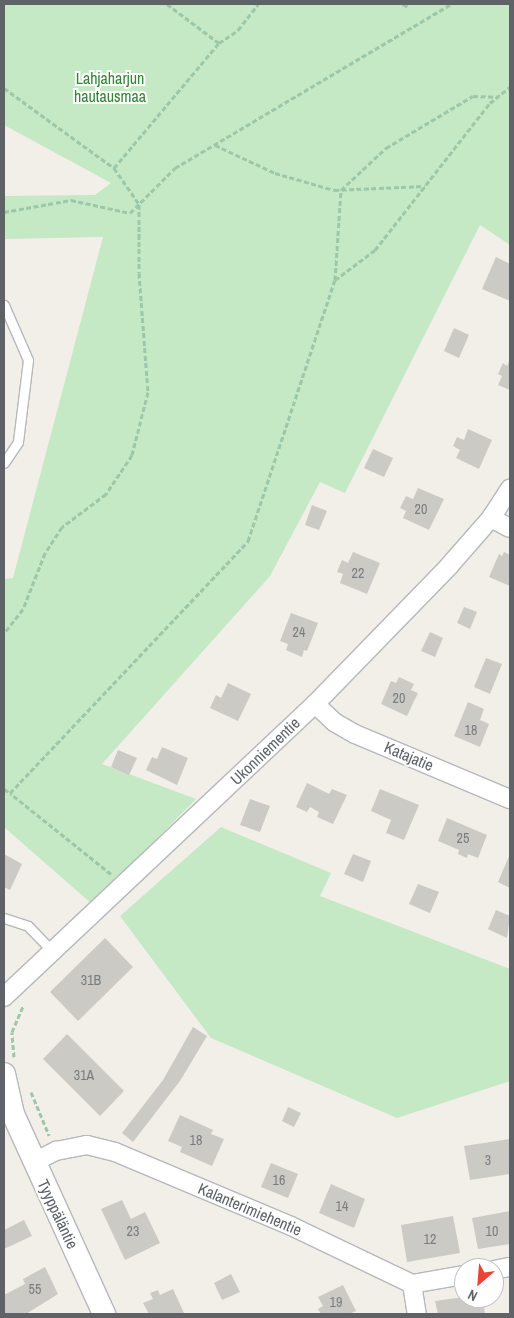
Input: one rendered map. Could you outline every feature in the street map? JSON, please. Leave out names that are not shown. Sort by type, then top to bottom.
[{"type":"street","name":"Ukonniementie","points":[[4,997],[315,704],[411,606],[490,518],[510,489]]},
{"type":"street","points":[[490,518],[510,528]]},
{"type":"street","name":"Katajatie","points":[[315,704],[334,722],[355,734],[510,799]]},
{"type":"street","name":"Tyyppäläntie","points":[[4,1074],[8,1109],[104,1314]]},
{"type":"street","name":"Kalanterimiehentie","points":[[34,1162],[56,1151],[87,1145],[115,1152],[291,1226],[412,1284]]},
{"type":"street","points":[[417,1314],[412,1284],[454,1277]]},
{"type":"lane","points":[[4,305],[28,360],[18,442],[4,463]]},
{"type":"lane","points":[[4,918],[28,926],[53,952]]},
{"type":"path","points":[[167,4],[219,43]]},
{"type":"path","points":[[114,168],[219,43],[238,30],[258,4]]},
{"type":"path","points":[[403,4],[408,7]]},
{"type":"path","points":[[4,212],[71,200],[130,213],[175,168],[451,4]]},
{"type":"path","points":[[334,280],[375,250],[490,103],[510,86]]},
{"type":"path","points":[[4,88],[114,168],[139,204],[139,274],[148,392],[132,455],[106,494],[62,527],[45,553],[23,609],[4,634]]},
{"type":"path","points":[[10,793],[248,540],[334,280],[341,190],[386,148],[473,96],[498,97]]},
{"type":"path","points":[[214,145],[275,173],[341,190],[426,186]]},
{"type":"path","points":[[4,790],[124,884]]},
{"type":"green space","name":"Lahjaharjun hautausmaa","points":[[4,4],[510,4],[510,245],[480,225],[345,493],[320,482],[270,576],[102,764],[196,799],[92,904],[4,827],[4,579],[13,578],[103,237],[4,239],[4,196],[95,195],[111,183],[4,125]]},
{"type":"green space","points":[[221,827],[331,873],[320,896],[510,969],[510,1081],[397,1118],[211,1038],[120,916]]},
{"type":"building","points":[[496,257],[510,264],[510,301],[482,289]]},
{"type":"building","points":[[454,328],[469,335],[459,358],[444,351]]},
{"type":"building","points":[[510,359],[510,390],[498,385],[502,376],[498,374],[503,363],[507,366]]},
{"type":"building","points":[[468,429],[492,440],[479,469],[456,458],[460,450],[453,446],[457,437],[464,440]]},
{"type":"building","points":[[373,449],[393,458],[384,477],[364,468]]},
{"type":"building","points":[[418,488],[444,499],[429,530],[403,518],[406,511],[400,508],[406,496],[413,499]]},
{"type":"building","points":[[312,505],[327,511],[319,530],[305,525]]},
{"type":"building","points":[[353,552],[380,563],[367,594],[340,583],[343,574],[337,572],[342,560],[348,563]]},
{"type":"building","points":[[504,552],[510,555],[510,586],[489,577],[499,554],[502,556]]},
{"type":"building","points":[[464,607],[477,612],[470,629],[457,623]]},
{"type":"building","points":[[291,613],[318,623],[307,651],[304,650],[302,657],[286,650],[288,644],[280,641]]},
{"type":"building","points":[[430,632],[443,638],[435,657],[421,651]]},
{"type":"building","points":[[486,658],[502,664],[490,694],[474,687]]},
{"type":"building","points":[[399,677],[414,684],[411,690],[418,693],[407,716],[381,704],[391,681],[396,683]]},
{"type":"building","points":[[228,683],[251,694],[238,721],[210,708],[216,695],[221,698]]},
{"type":"building","points":[[468,702],[484,709],[480,720],[489,724],[480,747],[454,736]]},
{"type":"building","points":[[162,747],[188,758],[177,785],[146,770],[152,757],[157,759]]},
{"type":"building","points":[[118,750],[137,758],[129,775],[111,767]]},
{"type":"building","points":[[307,783],[329,794],[332,789],[347,795],[333,824],[317,817],[319,812],[310,807],[307,812],[296,807]]},
{"type":"building","points":[[380,789],[419,805],[404,840],[386,833],[391,820],[371,811]]},
{"type":"building","points":[[250,799],[270,806],[260,832],[240,825]]},
{"type":"building","points":[[447,818],[487,835],[478,858],[468,854],[467,858],[458,854],[459,850],[438,841]]},
{"type":"building","points":[[4,854],[22,864],[10,890],[4,887]]},
{"type":"building","points":[[353,854],[371,861],[363,882],[344,874]]},
{"type":"building","points":[[510,854],[510,888],[498,882]]},
{"type":"building","points":[[418,884],[439,892],[430,913],[409,904]]},
{"type":"building","points":[[496,910],[510,916],[507,938],[488,929]]},
{"type":"building","points":[[105,938],[133,967],[78,1021],[50,992]]},
{"type":"building","points":[[193,1027],[207,1036],[180,1081],[133,1142],[122,1133],[163,1080]]},
{"type":"building","points":[[67,1034],[124,1091],[100,1116],[43,1059]]},
{"type":"building","points":[[288,1107],[301,1113],[294,1127],[282,1121]]},
{"type":"building","points":[[180,1115],[213,1130],[211,1134],[224,1139],[212,1166],[180,1152],[182,1147],[168,1141]]},
{"type":"building","points":[[510,1139],[510,1174],[470,1180],[464,1146]]},
{"type":"building","points":[[271,1163],[298,1174],[288,1198],[261,1187]]},
{"type":"building","points":[[331,1184],[365,1199],[354,1228],[319,1213]]},
{"type":"building","points":[[122,1200],[131,1219],[145,1212],[160,1243],[125,1260],[101,1209]]},
{"type":"building","points":[[510,1211],[510,1244],[478,1249],[472,1218]]},
{"type":"building","points":[[453,1216],[460,1253],[407,1262],[401,1225]]},
{"type":"building","points":[[24,1220],[32,1236],[4,1249],[4,1230]]},
{"type":"building","points":[[45,1267],[58,1294],[26,1314],[4,1314],[4,1295],[25,1284],[23,1279]]},
{"type":"building","points":[[231,1274],[240,1292],[222,1300],[214,1283]]},
{"type":"building","points":[[343,1285],[356,1311],[349,1314],[321,1314],[318,1309],[323,1306],[318,1297]]},
{"type":"building","points":[[173,1289],[184,1313],[149,1314],[143,1303],[153,1299],[150,1293],[158,1290],[160,1295]]},
{"type":"building","points":[[454,1298],[454,1308],[484,1308],[485,1314],[438,1314],[435,1301]]}]
